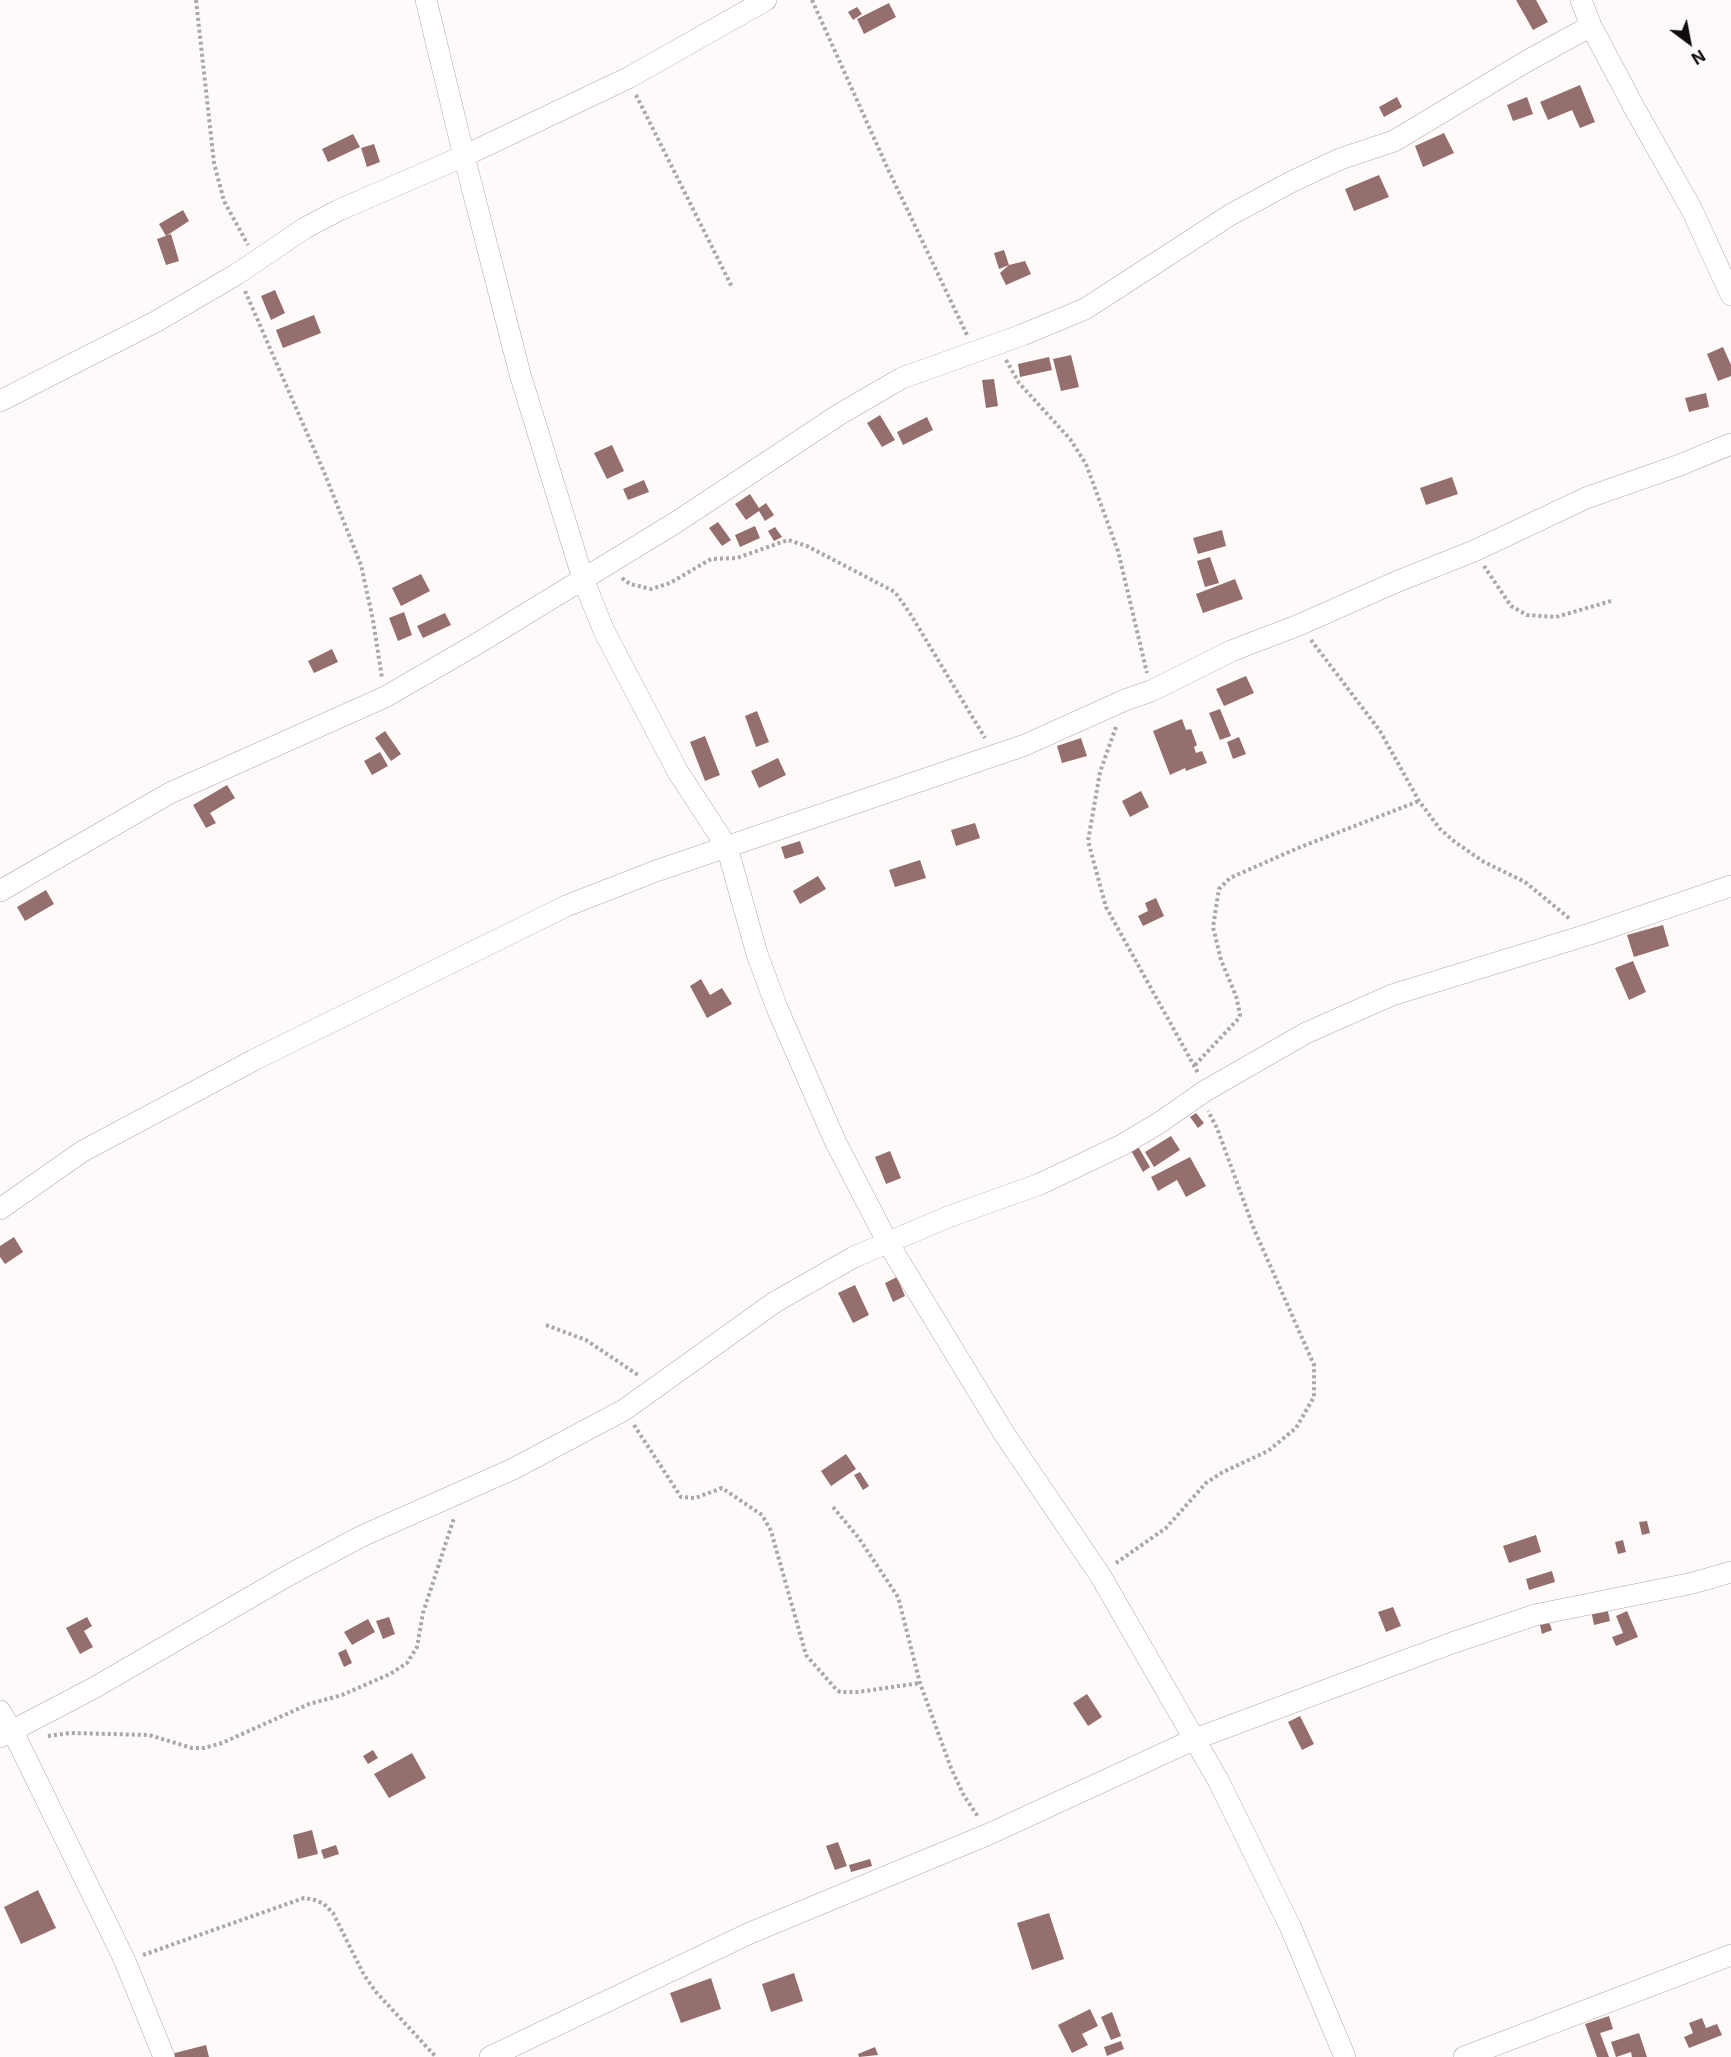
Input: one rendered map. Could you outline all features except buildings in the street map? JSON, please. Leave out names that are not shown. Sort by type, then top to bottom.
[{"type":"street","points":[[426,0],[523,384],[582,579],[604,631],[654,729],[698,805],[727,847],[758,954],[793,1048],[835,1142],[888,1243],[1005,1435],[1100,1575],[1218,1780],[1290,1926],[1345,2057]]},
{"type":"street","points":[[0,401],[157,321],[237,274],[305,228],[339,210],[464,156],[628,78],[766,0]]},
{"type":"street","points":[[1581,0],[1591,26],[1692,210],[1731,296]]},
{"type":"street","points":[[0,891],[170,793],[385,697],[675,523],[840,414],[902,378],[1085,309],[1230,215],[1340,159],[1395,141],[1591,26]]},
{"type":"street","points":[[0,1209],[83,1151],[265,1054],[566,906],[727,847],[1024,746],[1125,700],[1151,692],[1231,651],[1299,625],[1396,582],[1474,551],[1586,498],[1680,465],[1731,444]]},
{"type":"street","points":[[10,1737],[287,1576],[362,1536],[513,1469],[624,1410],[775,1302],[854,1257],[948,1217],[1040,1184],[1111,1150],[1159,1123],[1205,1091],[1306,1033],[1392,994],[1590,934],[1731,886]]},
{"type":"street","points":[[490,2057],[515,2051],[750,1933],[989,1834],[1195,1739],[1452,1643],[1535,1615],[1693,1583],[1731,1572]]},
{"type":"street","points":[[0,1711],[10,1737],[125,1961],[164,2057]]},
{"type":"street","points":[[1464,2057],[1731,1955]]},
{"type":"path","points":[[196,0],[214,163],[224,201],[257,261]]},
{"type":"path","points":[[812,0],[887,167],[975,351]]},
{"type":"path","points":[[628,78],[732,287]]},
{"type":"path","points":[[237,274],[324,472],[360,565],[373,620],[385,697]]},
{"type":"path","points":[[997,344],[1015,377],[1070,439],[1086,465],[1118,551],[1151,692]]},
{"type":"path","points":[[603,567],[630,584],[651,589],[670,583],[711,560],[737,558],[788,540],[807,546],[895,592],[996,756]]},
{"type":"path","points":[[1474,551],[1511,606],[1527,615],[1556,616],[1611,601]]},
{"type":"path","points":[[1299,625],[1380,731],[1419,801],[1440,829],[1484,862],[1525,882],[1590,934]]},
{"type":"path","points":[[1100,1575],[1166,1528],[1206,1483],[1223,1472],[1268,1451],[1296,1428],[1314,1397],[1314,1365],[1254,1229],[1203,1100],[1205,1091],[1196,1065],[1106,907],[1088,841],[1100,772],[1125,700]]},
{"type":"path","points":[[1196,1065],[1239,1018],[1240,1014],[1212,927],[1219,889],[1230,878],[1288,852],[1419,801]]},
{"type":"path","points":[[546,1325],[586,1340],[656,1387]]},
{"type":"path","points":[[624,1410],[681,1497],[695,1498],[722,1488],[762,1515],[771,1531],[806,1655],[836,1689],[840,1692],[858,1692],[920,1683]]},
{"type":"path","points":[[10,1737],[70,1733],[149,1735],[192,1748],[204,1748],[222,1743],[309,1704],[342,1695],[390,1674],[407,1663],[417,1647],[423,1613],[461,1494]]},
{"type":"path","points":[[833,1507],[858,1537],[898,1597],[920,1683],[951,1768],[964,1796],[989,1834]]},
{"type":"path","points":[[125,1961],[304,1898],[315,1900],[324,1904],[333,1913],[364,1975],[376,1992],[436,2057]]}]
